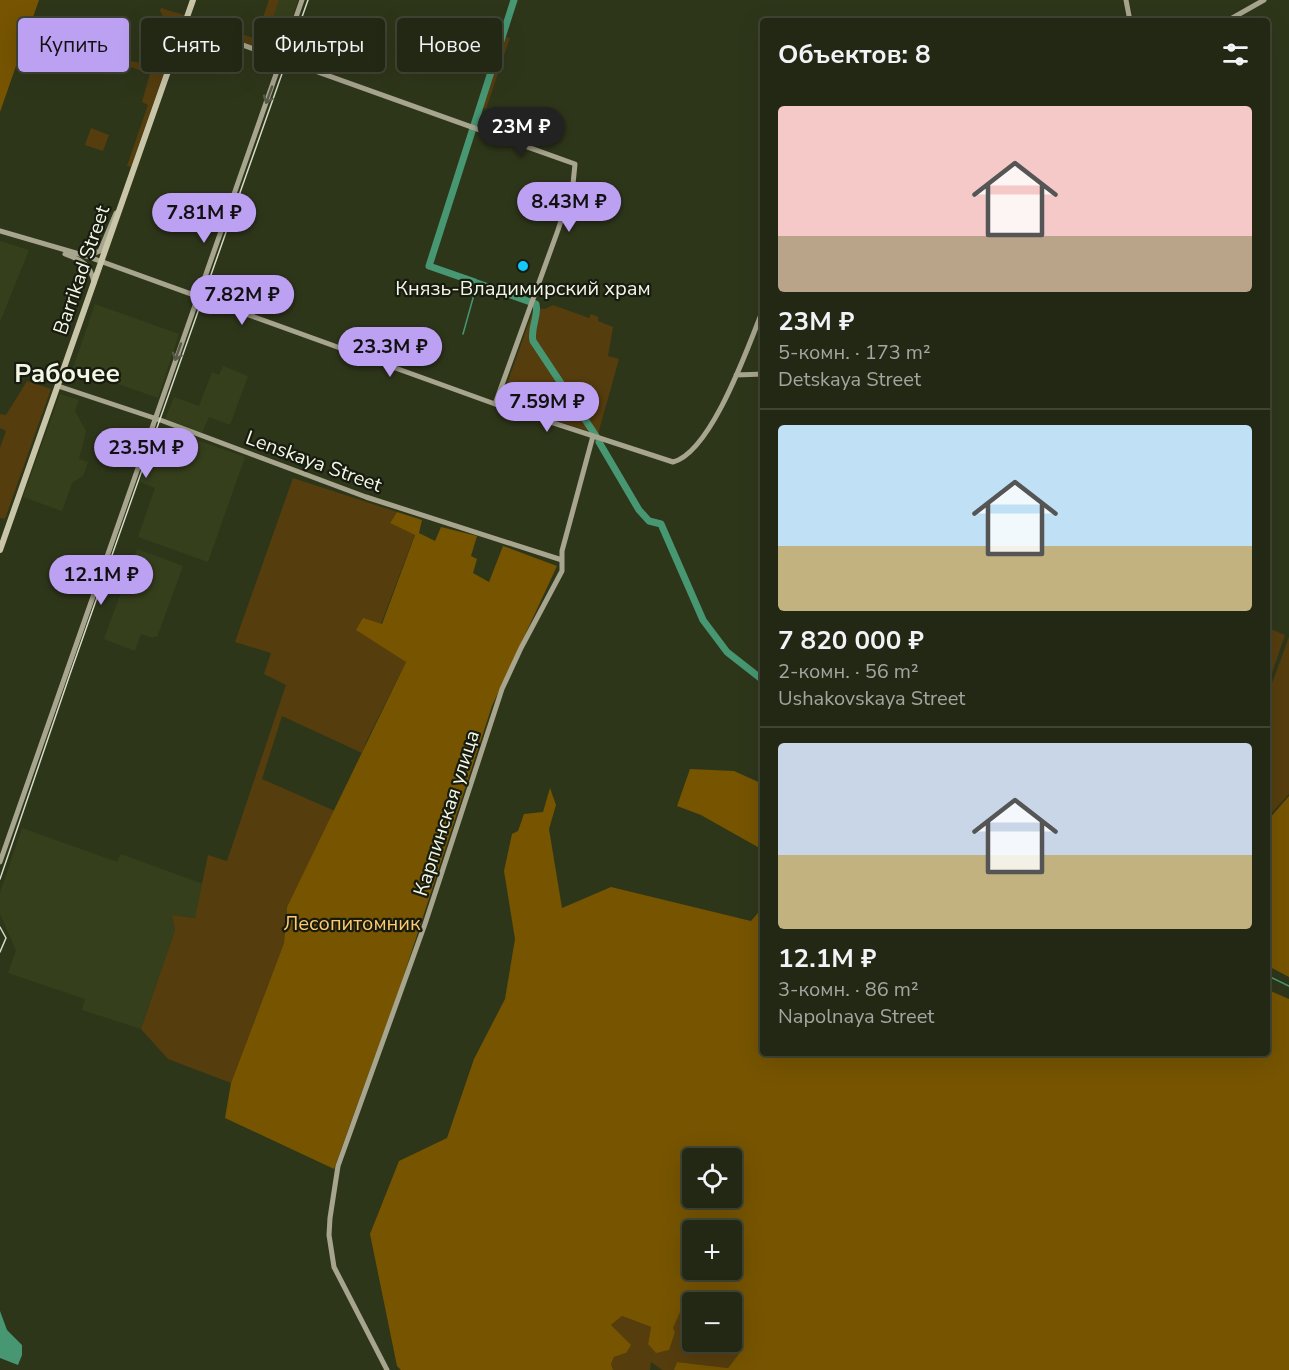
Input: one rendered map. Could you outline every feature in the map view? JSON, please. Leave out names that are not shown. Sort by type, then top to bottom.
[{"type":"main road","name":"Barrikad Street","points":[[186,18],[193,0]]},
{"type":"main road","name":"Barrikad Street","points":[[0,550],[167,72]]},
{"type":"street","points":[[296,18],[302,0]]},
{"type":"street","points":[[1126,0],[1129,18]]},
{"type":"street","points":[[1232,18],[1264,0]]},
{"type":"street","points":[[0,862],[277,72]]},
{"type":"street","points":[[321,72],[575,164],[573,184],[495,404]]},
{"type":"street","points":[[86,256],[100,251],[111,223],[122,204]]},
{"type":"street","points":[[0,231],[86,256],[495,404],[673,462],[682,460],[698,446],[736,375],[760,317]]},
{"type":"street","points":[[33,241],[84,261],[92,272],[94,283]]},
{"type":"street","points":[[736,375],[760,374]]},
{"type":"street","name":"Lenskaya Street","points":[[58,386],[155,418],[366,497],[562,560]]},
{"type":"street","name":"Карпинская улица","points":[[387,1370],[334,1267],[329,1234],[338,1166],[425,924],[502,689],[562,571],[562,560],[593,436]]},
{"type":"shaded area","points":[[269,0],[298,0],[292,18],[263,18]]},
{"type":"shaded area","points":[[269,0],[279,0],[273,18],[263,18]]},
{"type":"shaded area","points":[[161,8],[184,15],[183,18],[164,18]]},
{"type":"shaded area","points":[[242,34],[254,38],[254,46],[242,42]]},
{"type":"shaded area","points":[[503,36],[510,38],[502,62]]},
{"type":"shaded area","points":[[129,61],[141,63],[141,71],[129,66]]},
{"type":"shaded area","points":[[145,72],[164,72],[131,167],[127,166],[148,105],[142,102],[150,74]]},
{"type":"shaded area","points":[[492,72],[499,72],[486,109],[481,107]]},
{"type":"shaded area","points":[[91,128],[109,135],[103,151],[85,145]]},
{"type":"shaded area","points":[[0,241],[29,250],[0,322]]},
{"type":"shaded area","points":[[95,304],[179,334],[158,398],[73,368]]},
{"type":"shaded area","points":[[553,305],[589,318],[591,314],[598,317],[598,321],[613,327],[608,356],[619,359],[598,434],[505,404],[503,395],[534,308],[545,309]]},
{"type":"shaded area","points":[[223,366],[248,376],[230,425],[209,417],[202,433],[165,419],[174,397],[199,406],[212,372],[219,375]]},
{"type":"shaded area","points":[[27,381],[51,389],[5,519],[0,518],[0,448],[6,431],[0,428],[0,414],[6,415]]},
{"type":"shaded area","points":[[60,394],[79,400],[75,411],[86,431],[79,459],[88,462],[83,476],[72,483],[62,511],[23,497]]},
{"type":"shaded area","points":[[159,427],[245,457],[208,562],[138,537],[155,488],[140,482]]},
{"type":"shaded area","points":[[293,478],[397,512],[390,523],[415,534],[381,624],[406,662],[362,753],[282,716],[262,779],[335,811],[287,907],[284,943],[231,1083],[168,1059],[141,1029],[175,930],[172,915],[195,918],[208,855],[227,861],[286,685],[264,674],[271,653],[235,642]]},
{"type":"shaded area","points":[[137,549],[183,566],[157,637],[141,634],[135,651],[104,639]]},
{"type":"shaded area","points":[[1270,629],[1285,635],[1270,679]]},
{"type":"shaded area","points":[[1289,637],[1289,794],[1270,815],[1270,689]]},
{"type":"shaded area","points":[[22,828],[117,862],[121,854],[203,884],[195,918],[172,915],[175,930],[141,1029],[82,1010],[85,999],[8,973],[16,950],[0,914],[0,893]]},
{"type":"shaded area","points":[[682,1302],[682,1352],[739,1352],[728,1368],[677,1362],[674,1370],[662,1370],[651,1362],[650,1370],[613,1370],[611,1364],[614,1357],[626,1353],[610,1326],[622,1316],[651,1327],[648,1344],[672,1326]]},
{"type":"shaded area","points":[[0,1311],[7,1330],[22,1345],[22,1355],[18,1365],[0,1358]]},
{"type":"green space","points":[[0,0],[39,0],[33,18],[18,18],[18,60],[0,112]]},
{"type":"green space","name":"Лесопитомник","points":[[397,512],[422,520],[419,533],[435,541],[441,527],[477,536],[471,556],[477,559],[473,573],[489,582],[503,546],[557,566],[492,706],[401,984],[334,1169],[225,1118],[231,1083],[284,943],[287,907],[406,662],[356,630],[363,618],[382,624],[415,535],[390,523]]},
{"type":"green space","points":[[690,769],[734,771],[760,783],[760,848],[701,815],[677,806]]},
{"type":"green space","points":[[550,788],[556,805],[549,829],[562,908],[611,887],[751,921],[760,910],[760,1056],[1270,1056],[1270,991],[1289,999],[1289,1370],[674,1370],[677,1362],[728,1368],[739,1352],[742,1352],[744,1336],[742,1336],[742,1292],[682,1292],[681,1310],[673,1328],[675,1332],[669,1350],[656,1353],[648,1344],[651,1327],[622,1316],[611,1325],[631,1345],[626,1353],[614,1357],[611,1364],[613,1370],[401,1370],[397,1366],[370,1234],[399,1161],[447,1138],[474,1059],[505,999],[515,939],[504,871],[512,834],[518,831],[524,814],[543,812]]},
{"type":"green space","points":[[1289,796],[1289,977],[1270,967],[1270,818]]},
{"type":"waterway","points":[[475,282],[429,266],[514,0]]},
{"type":"waterway","points":[[477,283],[536,304],[533,341],[596,436]]},
{"type":"waterway","points":[[463,334],[475,291]]},
{"type":"waterway","points":[[599,442],[639,510],[649,521],[661,524],[703,620],[727,652],[760,678]]},
{"type":"waterway","points":[[1270,977],[1289,986]]},
{"type":"tram line","points":[[0,879],[308,0]]},
{"type":"tram line","points":[[0,927],[6,938],[0,952]]},
{"type":"place","name":"Князь-Владимирский храм","points":[[523,266]]},
{"type":"district","name":"Рабочее","points":[[67,373]]}]
